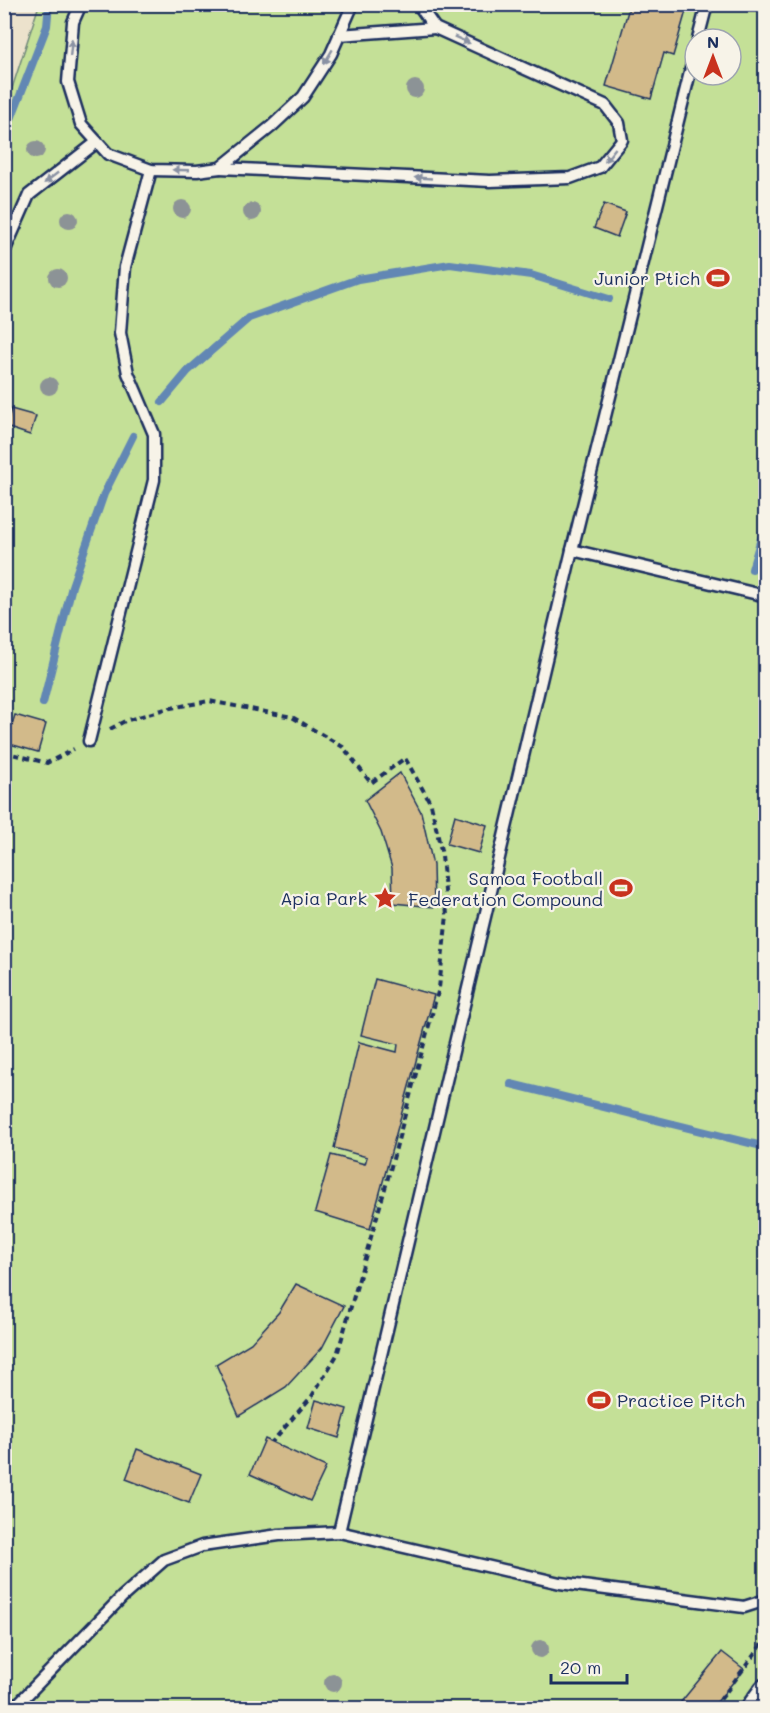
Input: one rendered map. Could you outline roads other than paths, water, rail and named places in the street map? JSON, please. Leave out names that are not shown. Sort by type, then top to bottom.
[{"type":"street","points":[[753,1708],[765,1690]]},
{"type":"lane","points":[[81,4],[74,22],[68,82],[81,124],[108,154],[151,170],[196,171],[220,168],[490,181],[570,178],[600,167],[622,140],[619,123],[605,105],[435,28],[339,35]]},
{"type":"lane","points":[[220,168],[272,126],[303,97],[331,54],[353,4]]},
{"type":"lane","points":[[418,4],[435,28]]},
{"type":"lane","points":[[701,27],[707,4]]},
{"type":"lane","points":[[339,1532],[572,550],[686,87]]},
{"type":"lane","points":[[4,252],[29,195],[97,142]]},
{"type":"lane","points":[[89,741],[154,480],[154,434],[128,373],[120,333],[125,267],[151,170]]},
{"type":"lane","points":[[572,550],[765,596]]},
{"type":"lane","points":[[14,1708],[122,1597],[164,1560],[202,1546],[279,1535],[339,1532],[560,1583],[744,1607],[765,1600]]},
{"type":"waterway","points":[[4,137],[47,26],[49,4]]},
{"type":"waterway","points":[[162,402],[188,371],[249,318],[358,279],[450,264],[531,275],[609,299]]},
{"type":"waterway","points":[[43,703],[72,586],[104,494],[133,436]]},
{"type":"waterway","points":[[752,569],[766,521]]},
{"type":"waterway","points":[[511,1084],[766,1147]]},
{"type":"place","name":"Junior Ptich","points":[[718,278]]},
{"type":"place","name":"Samoa Football Federation Compound","points":[[621,888]]},
{"type":"place","name":"Apia Park","points":[[385,898]]},
{"type":"place","name":"Practice Pitch","points":[[599,1400]]}]
